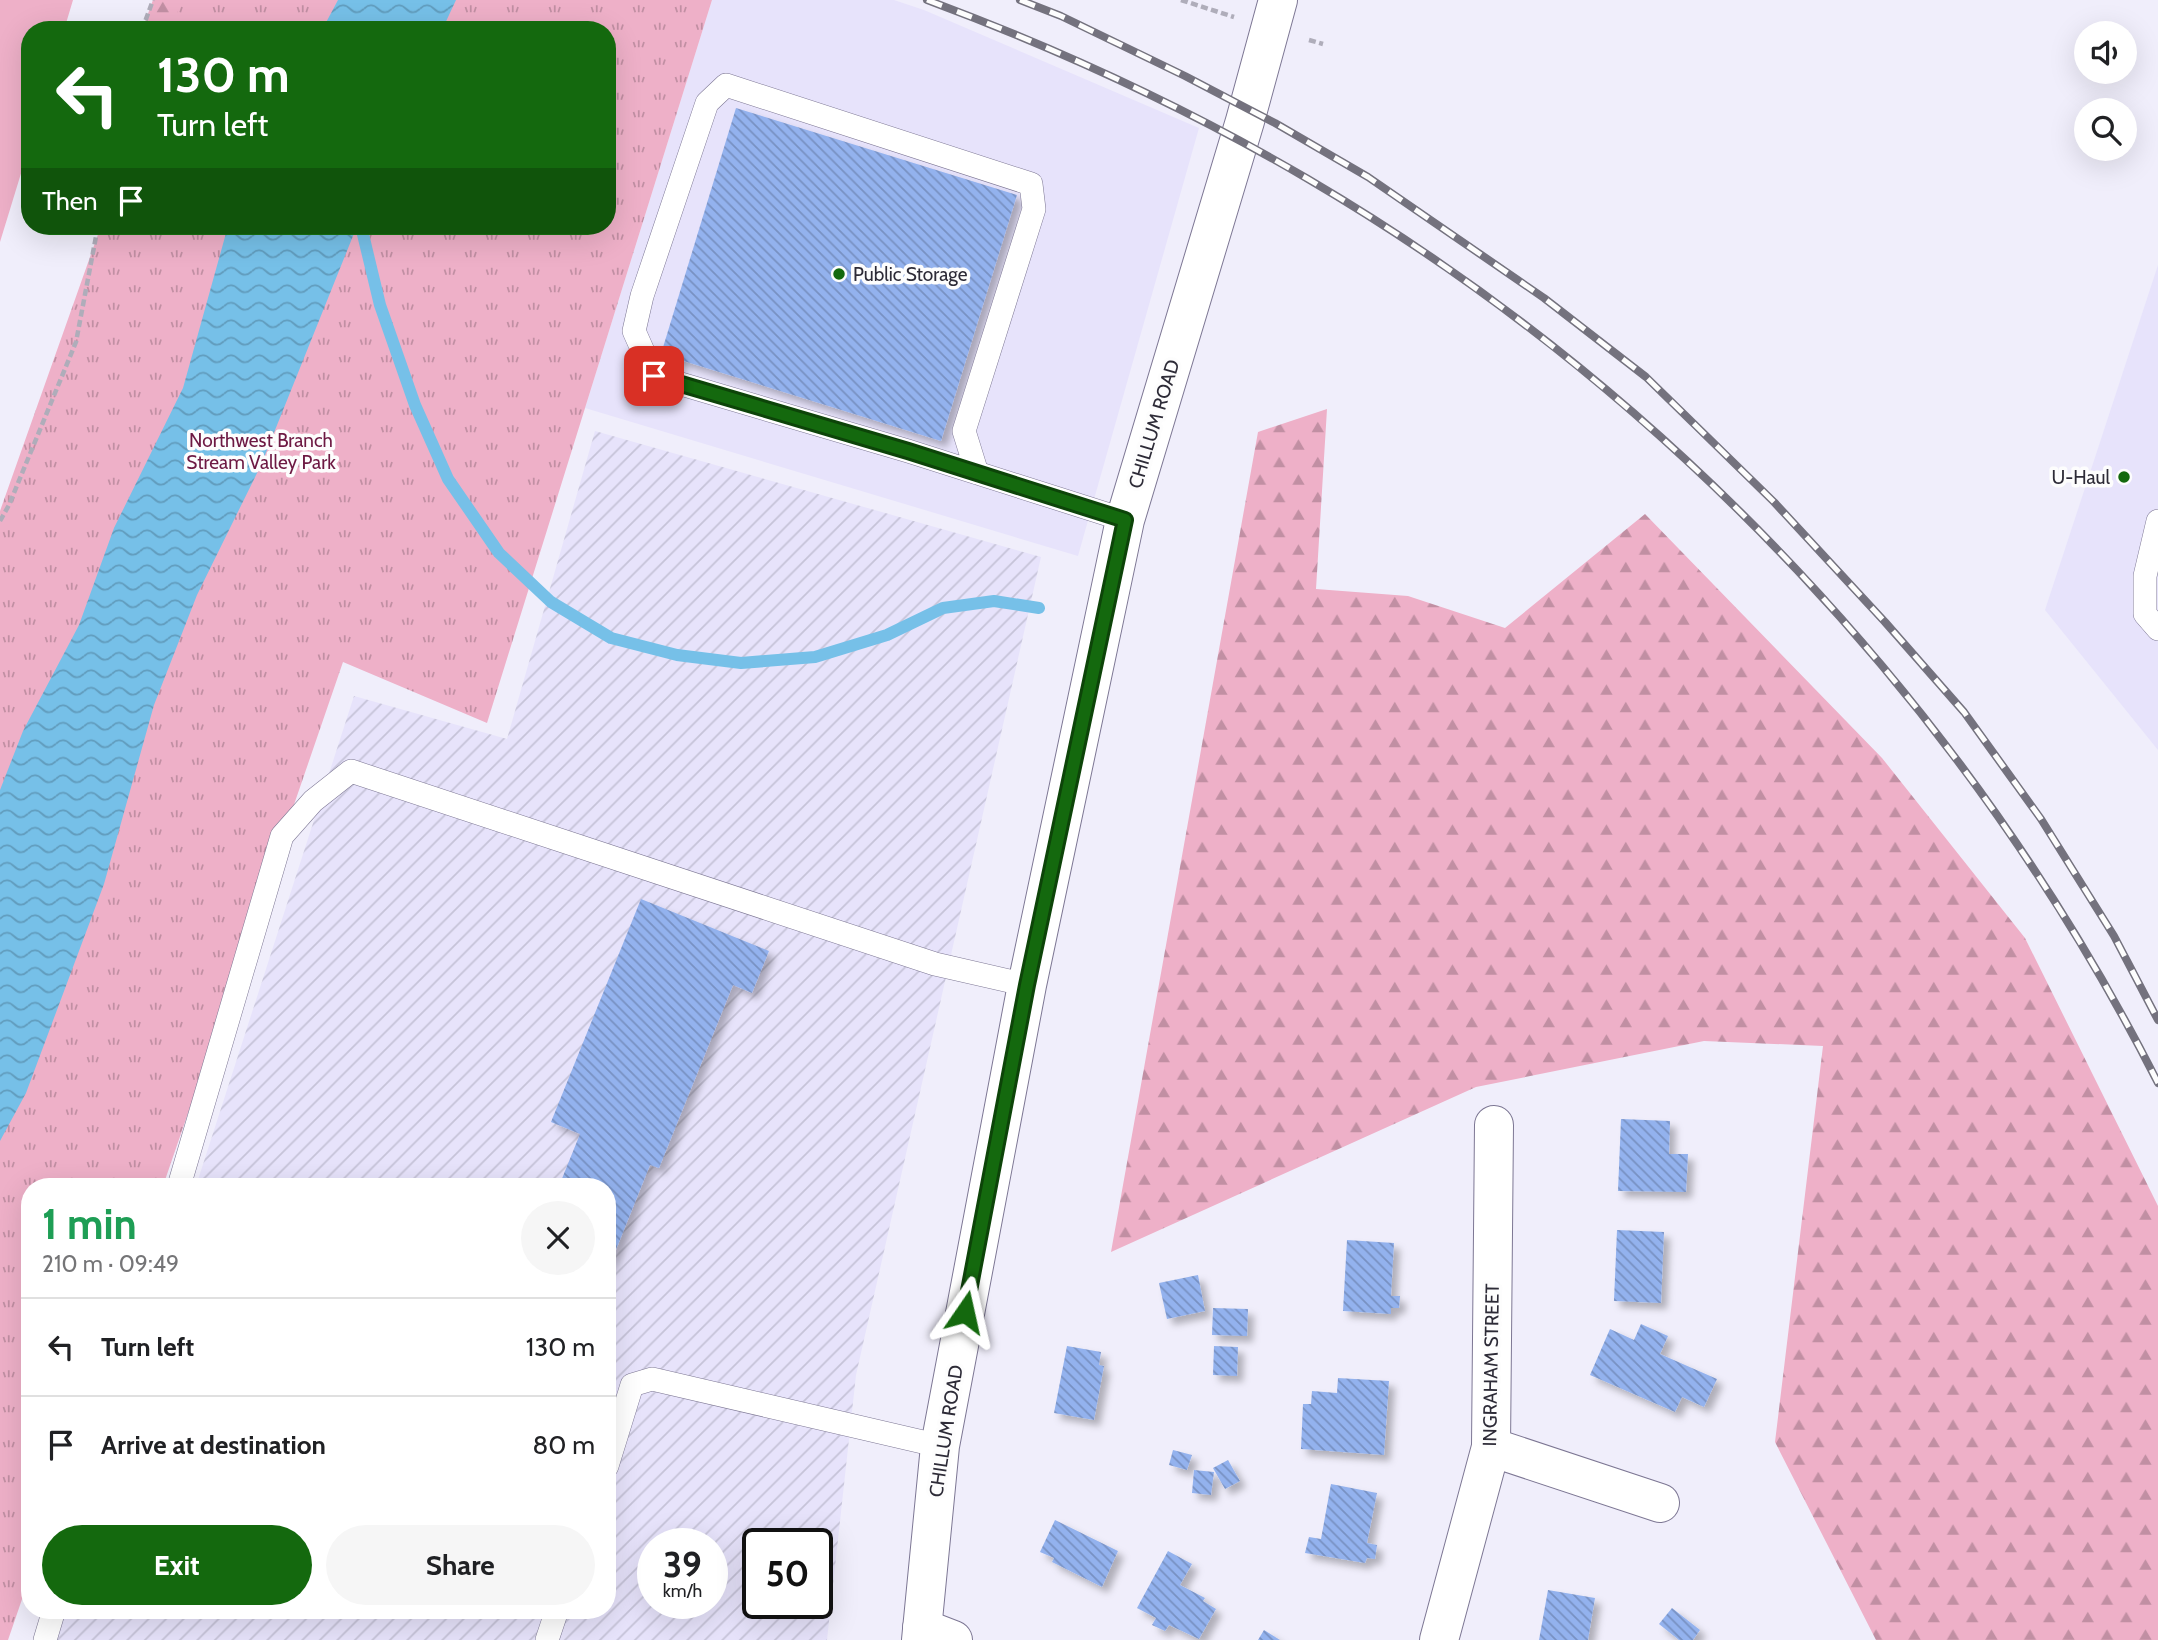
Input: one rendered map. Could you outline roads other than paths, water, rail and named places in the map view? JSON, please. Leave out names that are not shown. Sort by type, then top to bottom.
[{"type":"main road","name":"CHILLUM ROAD","points":[[932,1636],[940,1446],[1027,985],[1125,520],[1245,121],[1274,14]]},
{"type":"main road","name":"INGRAHAM STREET","points":[[1440,1640],[1491,1447],[1494,1125]]},
{"type":"main road","points":[[1491,1447],[1660,1503]]},
{"type":"lane","points":[[977,473],[964,431],[1034,209],[1031,184],[726,85],[708,103],[642,296],[634,331],[654,376],[1125,520]]},
{"type":"lane","points":[[2158,521],[2145,576],[2146,614],[2158,629]]},
{"type":"lane","points":[[181,1178],[282,836],[313,801],[351,771],[935,964],[1027,985]]},
{"type":"lane","points":[[616,1437],[632,1385],[652,1380],[940,1446]]},
{"type":"lane","points":[[45,1640],[51,1619]]},
{"type":"lane","points":[[547,1640],[554,1619]]},
{"type":"water","points":[[338,0],[456,0],[446,21],[327,21]]},
{"type":"water","points":[[226,235],[353,235],[261,465],[197,595],[154,705],[104,884],[26,1093],[0,1141],[0,790],[23,731],[79,625],[114,528],[183,388]]},
{"type":"waterway","points":[[363,235],[380,305],[415,405],[448,479],[499,553],[551,602],[611,638],[677,655],[741,663],[815,657],[887,635],[943,608],[994,601],[1039,608]]},
{"type":"railway","points":[[927,0],[1122,81],[1216,128],[1308,179],[1440,263],[1567,357],[1686,460],[1798,571],[1901,689],[1996,814],[2082,946],[2158,1083]]},
{"type":"railway","points":[[1020,0],[1061,16],[1185,76],[1275,123],[1368,177],[1544,298],[1646,377],[1774,502],[1964,712],[2041,819],[2114,936],[2158,1020]]},
{"type":"place","name":"Public Storage","points":[[839,274]]},
{"type":"place","name":"U-Haul","points":[[2124,477]]},
{"type":"park label","name":"Northwest Branch Stream Valley Park","points":[[261,451]]}]
